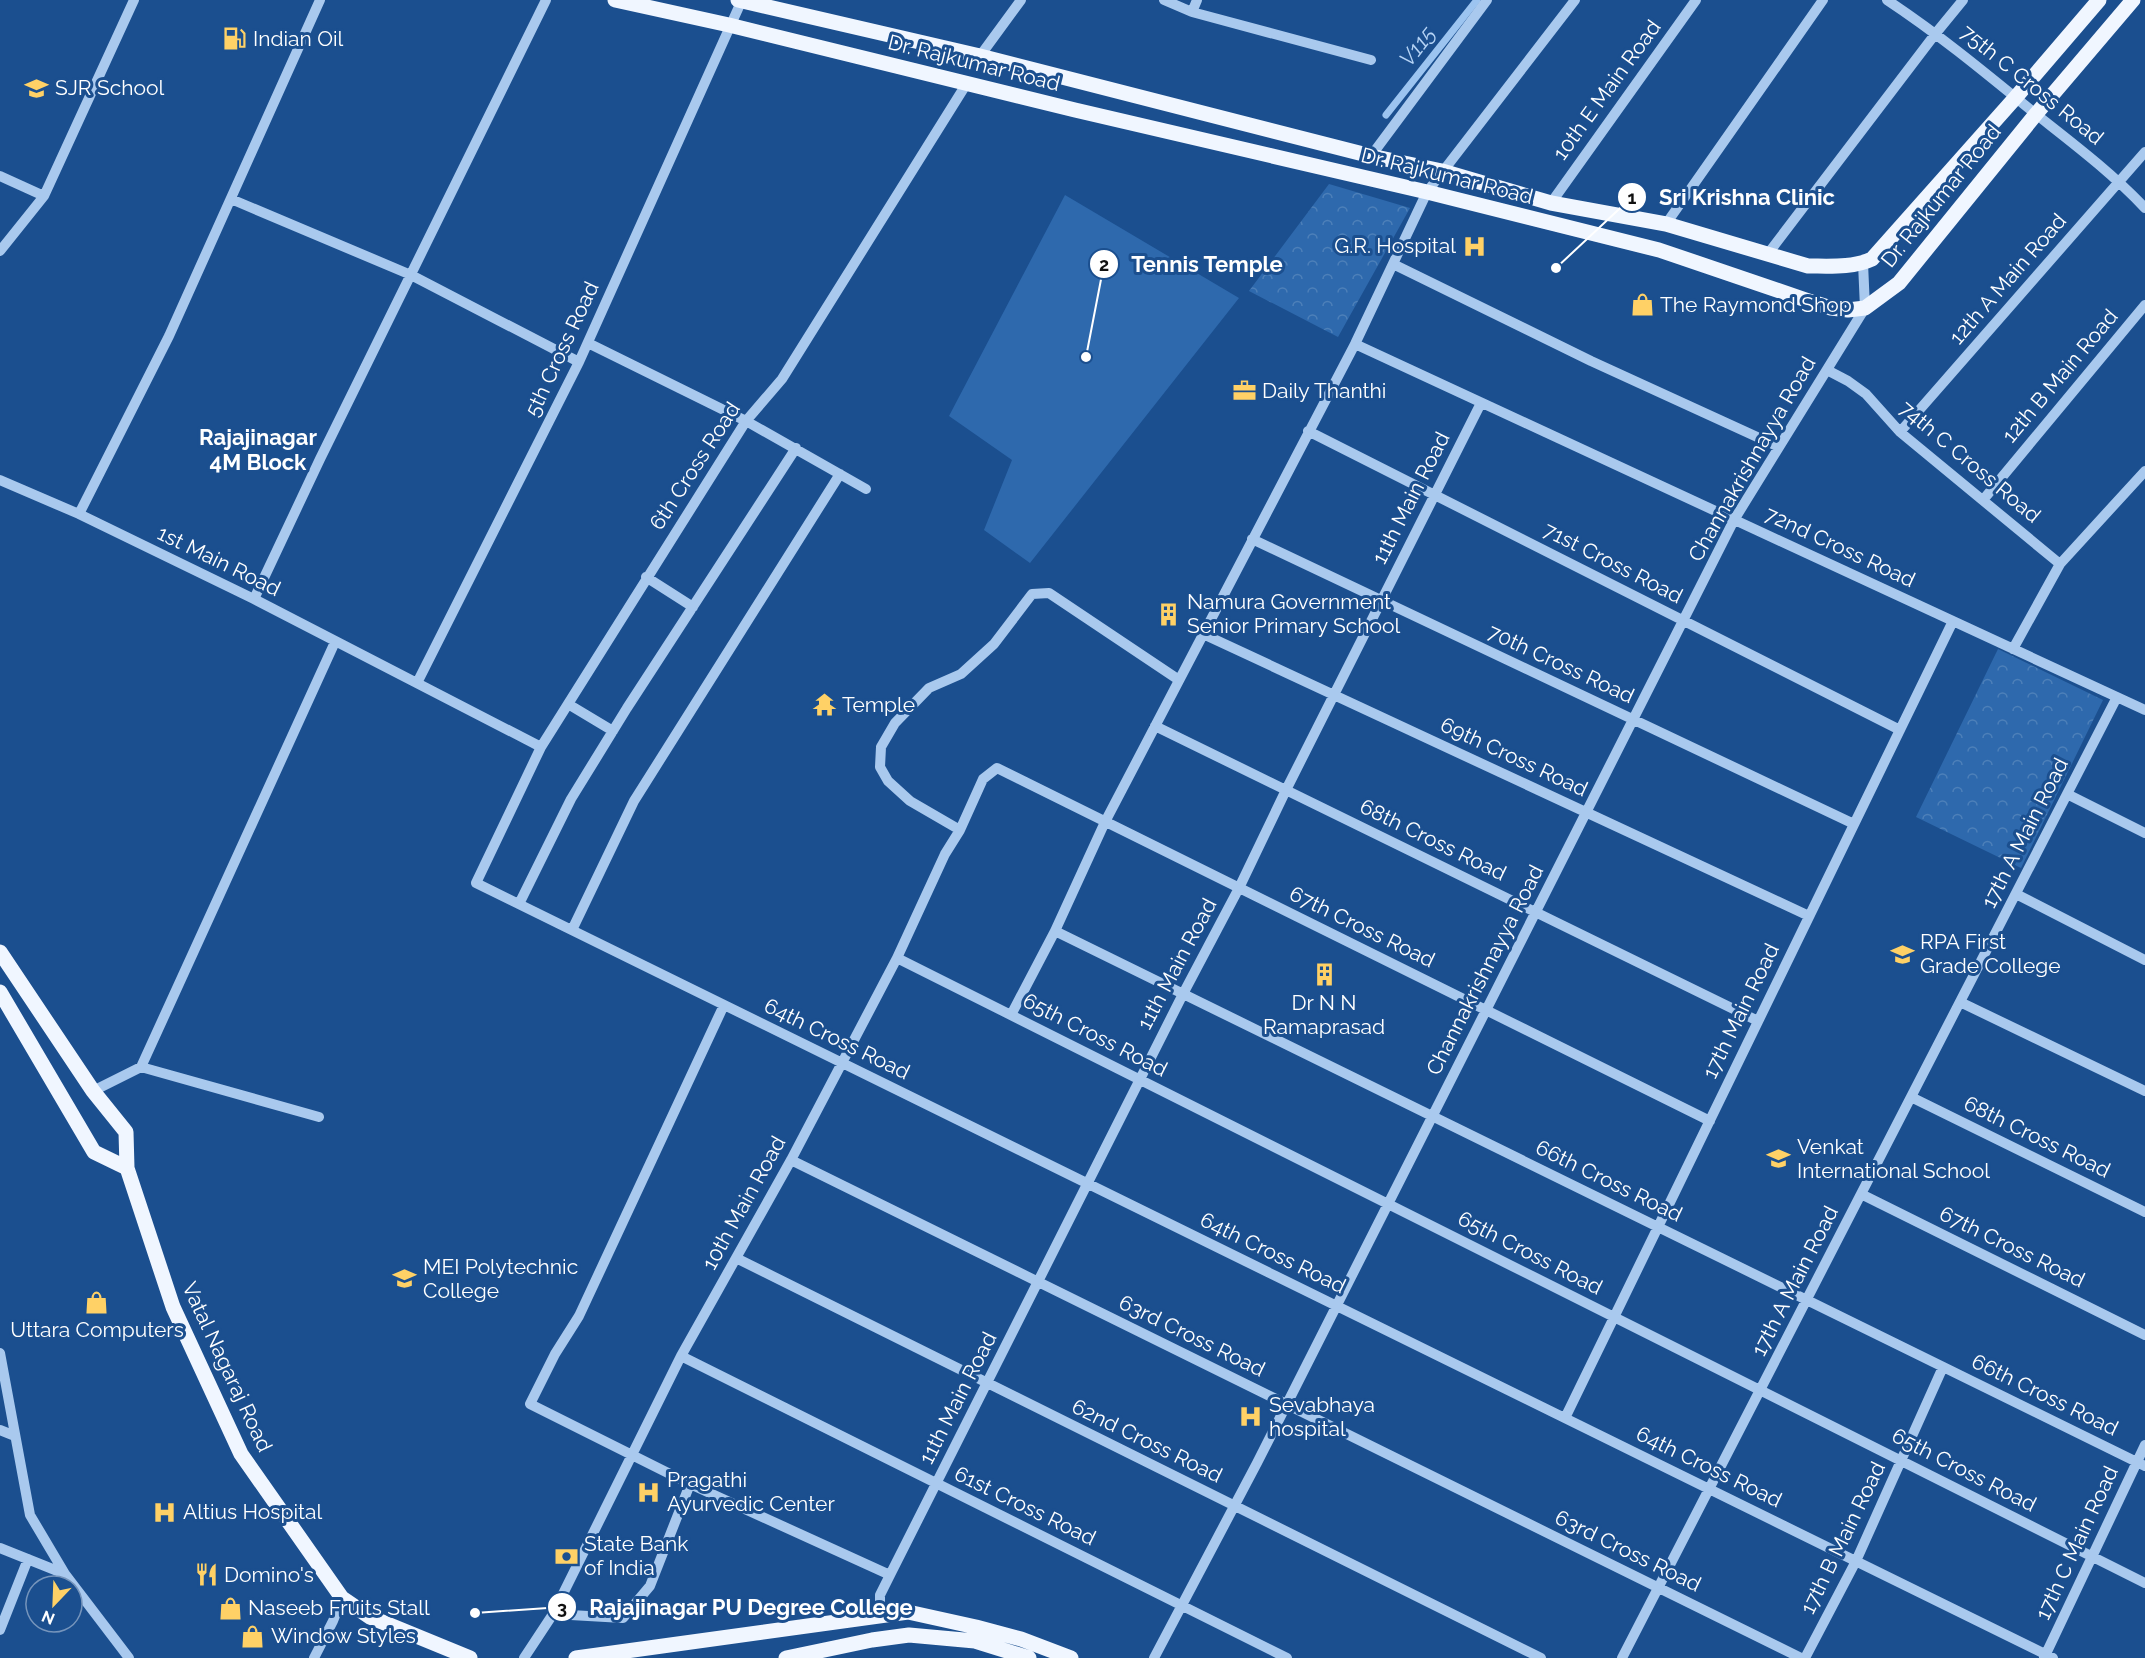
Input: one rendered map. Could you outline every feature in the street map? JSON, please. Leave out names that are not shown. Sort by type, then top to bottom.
[{"type":"main road","name":"Dr. Rajkumar Road","points":[[615,0],[729,25],[1427,192],[1659,250],[1831,308],[1848,310],[1865,308],[1899,283],[2036,114],[2133,0]]},
{"type":"main road","name":"Dr. Rajkumar Road","points":[[740,0],[980,56],[1371,156],[1442,171],[1551,203],[1666,224],[1808,266],[1863,263],[1872,259],[2099,0]]},
{"type":"main road","name":"Vatal Nagaraj Road","points":[[0,952],[93,1091],[126,1131],[127,1168],[172,1307],[241,1454],[342,1598],[370,1617],[470,1658]]},
{"type":"main road","points":[[0,992],[94,1152],[127,1168]]},
{"type":"main road","points":[[576,1658],[908,1612],[1021,1639],[1071,1658]]},
{"type":"main road","points":[[786,1658],[872,1640],[909,1635],[975,1641],[1029,1658]]},
{"type":"street","points":[[0,251],[44,196],[134,0]]},
{"type":"street","points":[[79,514],[169,336],[320,0]]},
{"type":"street","points":[[254,599],[320,459],[546,0]]},
{"type":"street","name":"5th Cross Road","points":[[417,683],[588,343],[740,0]]},
{"type":"street","points":[[980,56],[1021,0]]},
{"type":"street","points":[[1164,0],[1192,12],[1371,60]]},
{"type":"street","points":[[1192,12],[1197,0]]},
{"type":"street","points":[[1371,156],[1487,0]]},
{"type":"street","points":[[1011,1015],[1055,931],[1105,822],[1354,344],[1427,192],[1575,0]]},
{"type":"street","name":"10th E Main Road","points":[[1551,203],[1696,0]]},
{"type":"street","points":[[1666,224],[1823,0]]},
{"type":"street","name":"75th C Cross Road","points":[[1887,0],[1936,33],[2016,97],[2120,182],[2145,208]]},
{"type":"street","points":[[1767,255],[1963,0]]},
{"type":"street","name":"6th Cross Road","points":[[476,883],[541,747],[746,421],[782,379],[967,83]]},
{"type":"street","name":"12th A Main Road","points":[[1900,432],[2145,152]]},
{"type":"street","points":[[0,176],[44,196]]},
{"type":"street","points":[[231,200],[411,275],[579,362]]},
{"type":"street","points":[[1863,263],[1865,308]]},
{"type":"street","points":[[1393,264],[1591,361],[1779,447]]},
{"type":"street","name":"12th B Main Road","points":[[1983,500],[2145,305]]},
{"type":"street","name":"Channakrishnayya Road","points":[[1154,1658],[1287,1404],[1734,520],[1865,308]]},
{"type":"street","points":[[588,343],[746,421],[866,489]]},
{"type":"street","name":"72nd Cross Road","points":[[1354,344],[2145,710]]},
{"type":"street","name":"74th C Cross Road","points":[[1827,370],[1866,394],[1900,432],[2060,564]]},
{"type":"street","name":"11th Main Road","points":[[880,1616],[880,1595],[1183,994],[1239,888],[1480,403]]},
{"type":"street","name":"71st Cross Road","points":[[1308,431],[1900,730]]},
{"type":"street","points":[[519,904],[572,799],[613,731],[796,448]]},
{"type":"street","points":[[2013,649],[2060,564],[2145,471]]},
{"type":"street","points":[[572,930],[634,801],[840,474]]},
{"type":"street","name":"1st Main Road","points":[[0,480],[79,514],[254,599],[541,747]]},
{"type":"street","name":"70th Cross Road","points":[[1252,539],[1854,824]]},
{"type":"street","points":[[646,577],[693,607]]},
{"type":"street","points":[[960,830],[910,801],[888,781],[880,767],[881,747],[895,723],[930,688],[961,674],[994,644],[1032,594],[1049,593],[1179,680]]},
{"type":"street","name":"17th Main Road","points":[[1565,1418],[1953,621]]},
{"type":"street","name":"69th Cross Road","points":[[1203,634],[1809,916]]},
{"type":"street","points":[[93,1091],[141,1067],[335,642]]},
{"type":"street","name":"17th A Main Road","points":[[1622,1658],[2117,697]]},
{"type":"street","points":[[568,704],[613,731]]},
{"type":"street","name":"68th Cross Road","points":[[1155,726],[1758,1021]]},
{"type":"street","name":"10th Main Road","points":[[524,1658],[553,1614],[681,1356],[791,1160],[897,958],[983,779],[997,768]]},
{"type":"street","name":"67th Cross Road","points":[[997,768],[1710,1121]]},
{"type":"street","points":[[2067,794],[2145,833]]},
{"type":"street","name":"64th Cross Road","points":[[476,883],[2047,1657]]},
{"type":"street","points":[[2016,894],[2145,960]]},
{"type":"street","name":"66th Cross Road","points":[[1055,931],[2141,1464]]},
{"type":"street","name":"65th Cross Road","points":[[897,958],[2145,1583]]},
{"type":"street","points":[[1960,1002],[2145,1092]]},
{"type":"street","points":[[724,1005],[579,1316],[555,1354],[530,1404],[690,1484],[890,1575]]},
{"type":"street","points":[[141,1067],[319,1118]]},
{"type":"street","name":"68th Cross Road","points":[[1911,1097],[2145,1212]]},
{"type":"street","name":"63rd Cross Road","points":[[791,1160],[1803,1658]]},
{"type":"street","name":"67th Cross Road","points":[[1862,1194],[2145,1335]]},
{"type":"street","name":"62nd Cross Road","points":[[736,1258],[1541,1658]]},
{"type":"street","points":[[0,1353],[30,1515],[64,1574]]},
{"type":"street","name":"61st Cross Road","points":[[681,1356],[1287,1658]]},
{"type":"street","name":"17th B Main Road","points":[[1803,1658],[1856,1561],[1944,1367]]},
{"type":"street","points":[[0,1430],[15,1436]]},
{"type":"street","name":"17th C Main Road","points":[[2047,1657],[2092,1556],[2141,1464],[2145,1445]]},
{"type":"street","points":[[553,1614],[624,1618],[650,1586],[690,1484]]},
{"type":"street","points":[[0,1548],[63,1574]]},
{"type":"street","points":[[0,1630],[28,1559]]},
{"type":"street","points":[[314,1658],[342,1598]]},
{"type":"street","points":[[84,1600],[129,1658]]},
{"type":"green space","points":[[1329,184],[1410,208],[1338,337],[1249,291]]},
{"type":"green space","points":[[1065,195],[1239,298],[1030,563],[984,530],[1012,460],[949,416]]},
{"type":"green space","points":[[1998,649],[2103,700],[2021,868],[1916,817]]},
{"type":"waterway","name":"V115","points":[[1386,115],[1477,0]]},
{"type":"place","name":"Indian Oil","points":[[235,39]]},
{"type":"place","name":"SJR School","points":[[37,88]]},
{"type":"place","name":"G.R. Hospital","points":[[1474,246]]},
{"type":"place","name":"Sri Krishna Clinic","points":[[1556,268]]},
{"type":"place","name":"The Raymond Shop","points":[[1642,305]]},
{"type":"place","name":"Tennis Temple","points":[[1086,357]]},
{"type":"place","name":"Daily Thanthi","points":[[1244,391]]},
{"type":"place","name":"Namura Government Senior Primary School","points":[[1169,614]]},
{"type":"place","name":"Temple","points":[[824,705]]},
{"type":"place","name":"RPA First Grade College","points":[[1902,954]]},
{"type":"place","name":"Dr N N Ramaprasad","points":[[1324,975]]},
{"type":"place","name":"Venkat International School","points":[[1779,1159]]},
{"type":"place","name":"MEI Polytechnic College","points":[[405,1279]]},
{"type":"place","name":"Uttara Computers","points":[[97,1302]]},
{"type":"place","name":"Sevabhaya hospital","points":[[1251,1417]]},
{"type":"place","name":"Pragathi Ayurvedic Center","points":[[649,1492]]},
{"type":"place","name":"Altius Hospital","points":[[165,1512]]},
{"type":"place","name":"State Bank of India","points":[[566,1556]]},
{"type":"place","name":"Domino's","points":[[206,1575]]},
{"type":"place","name":"Naseeb Fruits Stall","points":[[230,1608]]},
{"type":"place","name":"Rajajinagar PU Degree College","points":[[475,1613]]},
{"type":"place","name":"Window Styles","points":[[253,1636]]},
{"type":"district","name":"Rajajinagar 4M Block","points":[[258,450]]}]
